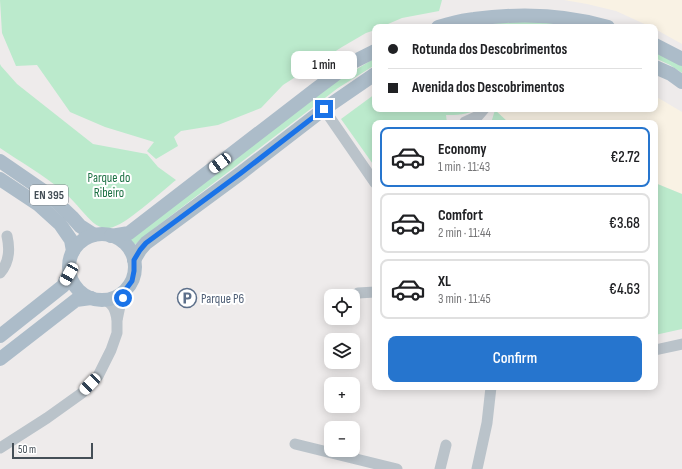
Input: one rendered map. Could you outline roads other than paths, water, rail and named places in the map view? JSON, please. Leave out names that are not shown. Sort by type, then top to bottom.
[{"type":"main road","points":[[451,24],[473,19],[520,15],[565,17],[598,24]]},
{"type":"main road","points":[[658,47],[682,59]]},
{"type":"main road","points":[[111,236],[129,233],[351,63],[372,52]]},
{"type":"main road","points":[[658,68],[671,74],[682,82]]},
{"type":"main road","points":[[134,260],[146,243],[241,173],[324,109],[372,76]]},
{"type":"main road","name":"EN 395","points":[[0,161],[48,194],[72,216],[80,226],[94,235]]},
{"type":"main road","name":"EN 395","points":[[0,179],[39,204],[51,215],[60,224],[71,240],[73,252]]},
{"type":"main road","points":[[103,234],[111,236],[119,239],[131,252],[134,260],[132,281],[126,289],[113,298],[98,300],[84,294],[77,289],[72,282],[69,274],[70,259],[77,246],[88,237],[103,234]]},
{"type":"main road","points":[[0,336],[63,286],[69,274]]},
{"type":"main road","points":[[0,359],[76,300],[91,298]]},
{"type":"street","points":[[324,109],[372,179]]},
{"type":"street","points":[[469,120],[478,116],[481,112]]},
{"type":"street","points":[[0,273],[8,259],[9,247],[7,236]]},
{"type":"street","points":[[0,448],[47,418],[82,393],[98,376],[111,350],[116,332],[121,301],[126,289]]},
{"type":"street","points":[[360,293],[372,292]]},
{"type":"street","points":[[106,300],[114,308],[117,320]]},
{"type":"street","points":[[658,349],[682,344]]},
{"type":"street","points":[[477,469],[487,423],[491,390]]},
{"type":"street","points":[[295,444],[397,469]]},
{"type":"street","points":[[440,469],[446,445]]},
{"type":"place","name":"Parque P6","points":[[187,298]]},
{"type":"park label","name":"Parque do Ribeiro","points":[[109,184]]}]
